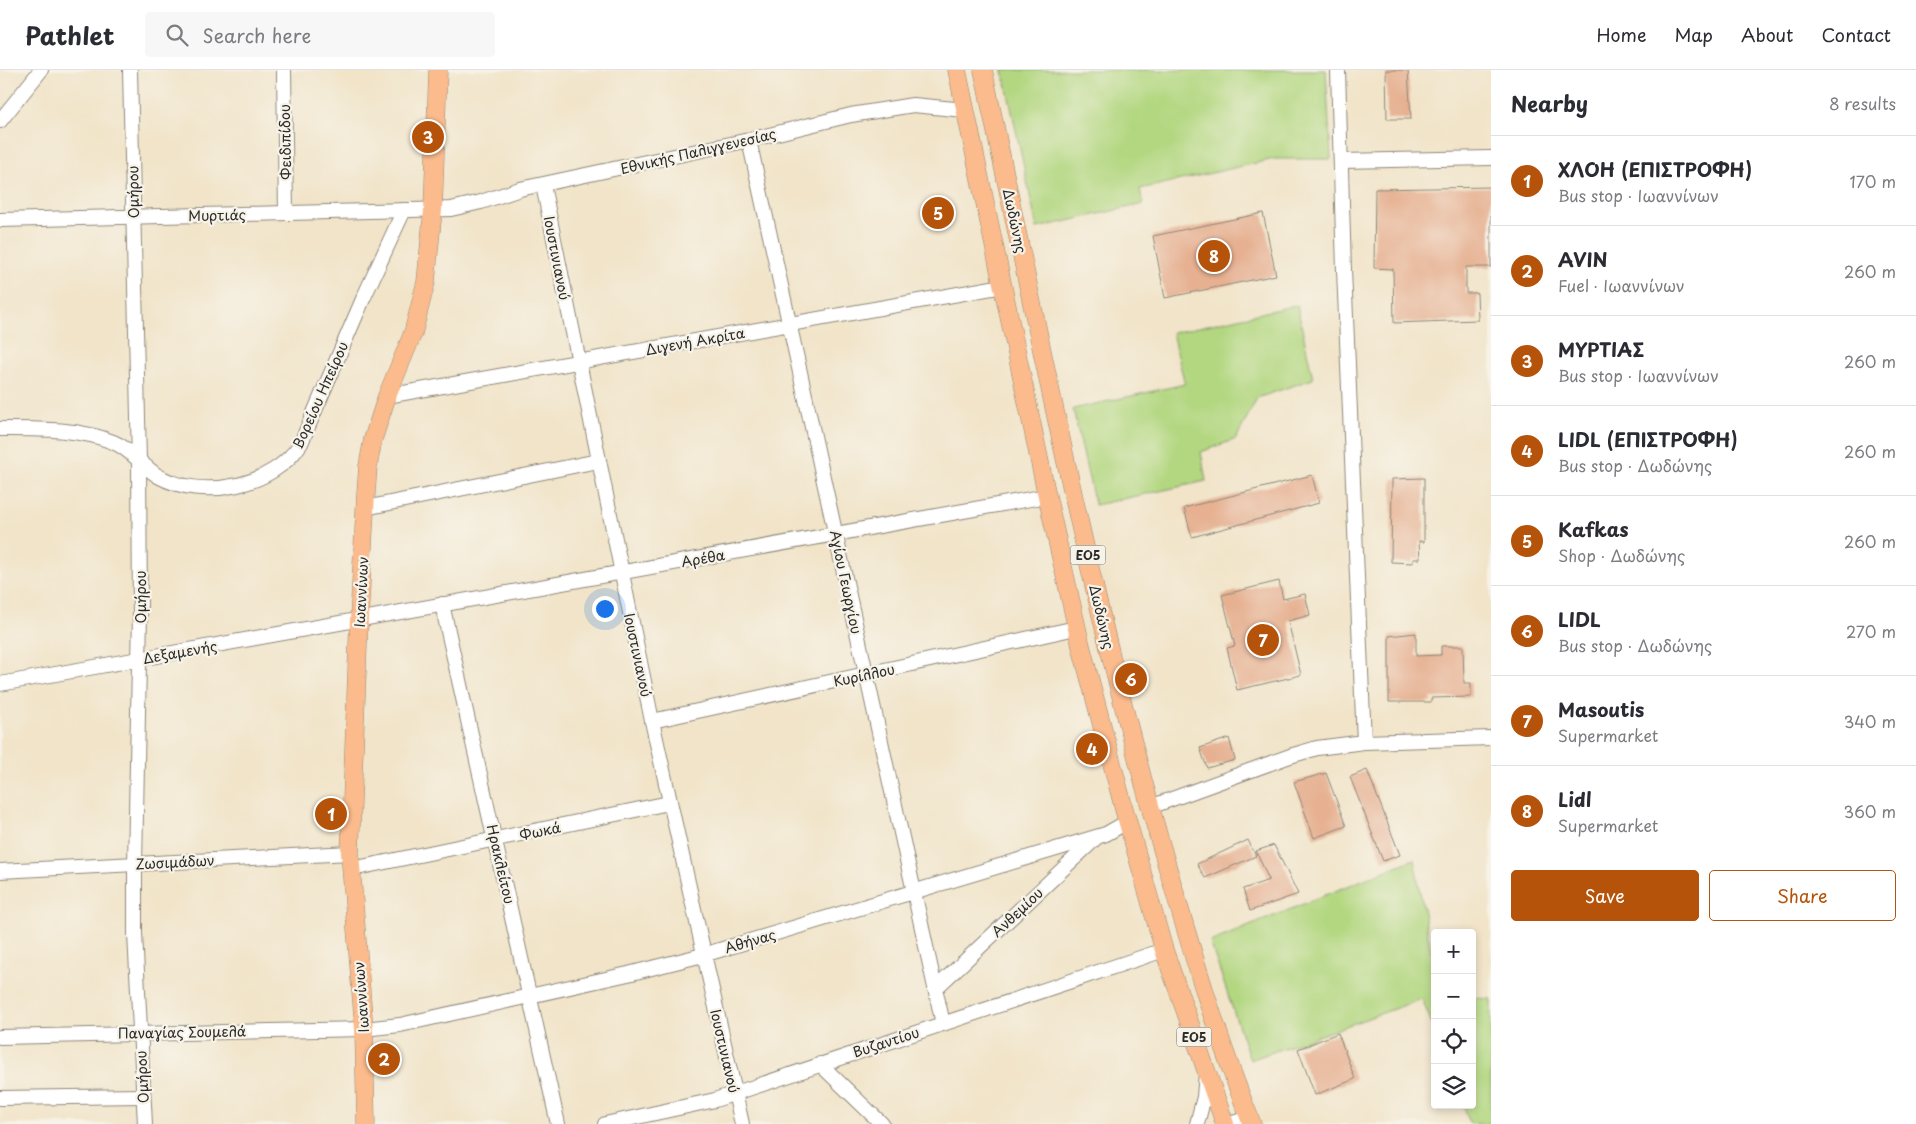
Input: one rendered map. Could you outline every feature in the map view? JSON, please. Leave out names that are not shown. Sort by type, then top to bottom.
[{"type":"main road","name":"Ιωαννίνων","points":[[366,1124],[364,1029],[351,861],[359,619],[365,508],[370,452],[387,396],[413,332],[422,303],[429,264],[438,70]]},
{"type":"main road","name":"Δωδώνης","points":[[957,70],[1076,628],[1127,822],[1164,950],[1225,1124]]},
{"type":"main road","name":"Δωδώνης","points":[[983,70],[1076,507],[1120,694],[1150,807],[1195,960],[1250,1121]]},
{"type":"street","points":[[0,121],[41,70]]},
{"type":"street","name":"Ομήρου","points":[[130,70],[139,461],[139,660],[134,864],[136,979],[145,1124]]},
{"type":"street","name":"Φειδιπίδου","points":[[284,70],[286,213]]},
{"type":"street","points":[[1338,70],[1364,742]]},
{"type":"street","name":"Εθνικής Παλιγγενεσίας","points":[[433,210],[464,207],[520,189],[749,140],[882,109],[923,106],[966,110]]},
{"type":"street","name":"Αγίου Γεωργίου","points":[[749,140],[943,1024]]},
{"type":"street","points":[[1341,161],[1491,158]]},
{"type":"street","name":"Ιουστινιανού","points":[[543,185],[620,572],[669,804],[742,1124]]},
{"type":"street","name":"Βορείου Ηπείρου","points":[[0,429],[88,435],[114,442],[166,480],[187,487],[205,490],[225,487],[264,475],[285,462],[300,443],[362,299],[404,210]]},
{"type":"street","name":"Μυρτιάς","points":[[0,220],[433,210]]},
{"type":"street","name":"Διγενή Ακρίτα","points":[[387,396],[1003,286]]},
{"type":"street","points":[[365,508],[598,461]]},
{"type":"street","name":"Αρέθα","points":[[359,619],[1047,496]]},
{"type":"street","name":"Ηρακλείτου","points":[[442,604],[558,1124]]},
{"type":"street","name":"Δεξαμενής","points":[[0,684],[359,619]]},
{"type":"street","name":"Κυρίλλου","points":[[652,721],[1076,628]]},
{"type":"street","points":[[1150,807],[1317,748],[1364,742],[1491,738]]},
{"type":"street","name":"Φωκά","points":[[351,861],[495,840],[669,804]]},
{"type":"street","name":"Αθήνας","points":[[364,1029],[400,1025],[703,955],[914,893],[1098,836],[1114,830],[1127,822]]},
{"type":"street","name":"Ανθεμίου","points":[[935,989],[1098,836]]},
{"type":"street","name":"Ζωσιμάδων","points":[[0,871],[134,864],[351,861]]},
{"type":"street","name":"Βυζαντίου","points":[[605,1124],[705,1103],[735,1094],[1164,950]]},
{"type":"street","name":"Παναγίας Σουμελά","points":[[0,1037],[364,1029]]},
{"type":"street","points":[[820,1064],[882,1124]]},
{"type":"street","points":[[1197,1124],[1204,1097],[1206,1072]]},
{"type":"street","points":[[0,1098],[142,1096]]},
{"type":"street","points":[[1230,1124],[1250,1121]]},
{"type":"green space","points":[[1003,70],[1326,70],[1331,159],[1274,159],[1140,189],[1143,204],[1037,228]]},
{"type":"green space","points":[[1297,305],[1313,379],[1257,398],[1236,439],[1201,452],[1206,481],[1095,505],[1073,409],[1185,384],[1172,333]]},
{"type":"green space","points":[[1414,859],[1431,951],[1431,1021],[1422,999],[1250,1060],[1210,942]]},
{"type":"green space","points":[[1476,998],[1491,999],[1491,1124],[1470,1124],[1464,1109],[1476,1109]]},
{"type":"building","points":[[1386,70],[1408,70],[1411,119],[1387,119]]},
{"type":"building","points":[[1491,187],[1491,267],[1466,267],[1466,293],[1477,293],[1478,320],[1394,323],[1393,269],[1374,268],[1375,189]]},
{"type":"building","points":[[1263,213],[1276,275],[1165,298],[1153,236]]},
{"type":"building","points":[[1312,475],[1319,503],[1192,537],[1184,508]]},
{"type":"building","points":[[1424,478],[1424,542],[1419,541],[1420,559],[1413,559],[1413,563],[1391,562],[1392,479]]},
{"type":"building","points":[[1279,581],[1283,599],[1305,594],[1310,615],[1288,621],[1301,675],[1237,690],[1227,648],[1235,646],[1222,595]]},
{"type":"building","points":[[1416,633],[1416,656],[1441,655],[1441,646],[1463,646],[1464,683],[1471,683],[1471,697],[1431,698],[1431,702],[1389,702],[1389,636]]},
{"type":"building","points":[[1229,738],[1235,760],[1207,768],[1200,748]]},
{"type":"building","points":[[1367,770],[1400,855],[1383,861],[1350,777]]},
{"type":"building","points":[[1326,773],[1346,826],[1314,838],[1294,782]]},
{"type":"building","points":[[1248,840],[1256,856],[1205,878],[1197,864]]},
{"type":"building","points":[[1274,845],[1298,894],[1250,911],[1243,889],[1269,880],[1256,851]]},
{"type":"building","points":[[1338,1033],[1355,1079],[1315,1095],[1298,1049]]},
{"type":"building","points":[[379,1054],[390,1054],[390,1069],[379,1069]]},
{"type":"place","name":"ΜΥΡΤΙΑΣ","points":[[428,137]]},
{"type":"place","name":"Kafkas","points":[[938,213]]},
{"type":"place","name":"Lidl","points":[[1214,256]]},
{"type":"place","name":"Masoutis","points":[[1263,640]]},
{"type":"place","name":"LIDL","points":[[1131,679]]},
{"type":"place","name":"LIDL (ΕΠΙΣΤΡΟΦΗ)","points":[[1092,749]]},
{"type":"place","name":"ΧΛΟΗ (ΕΠΙΣΤΡΟΦΗ)","points":[[331,814]]},
{"type":"place","name":"AVIN","points":[[384,1059]]}]
